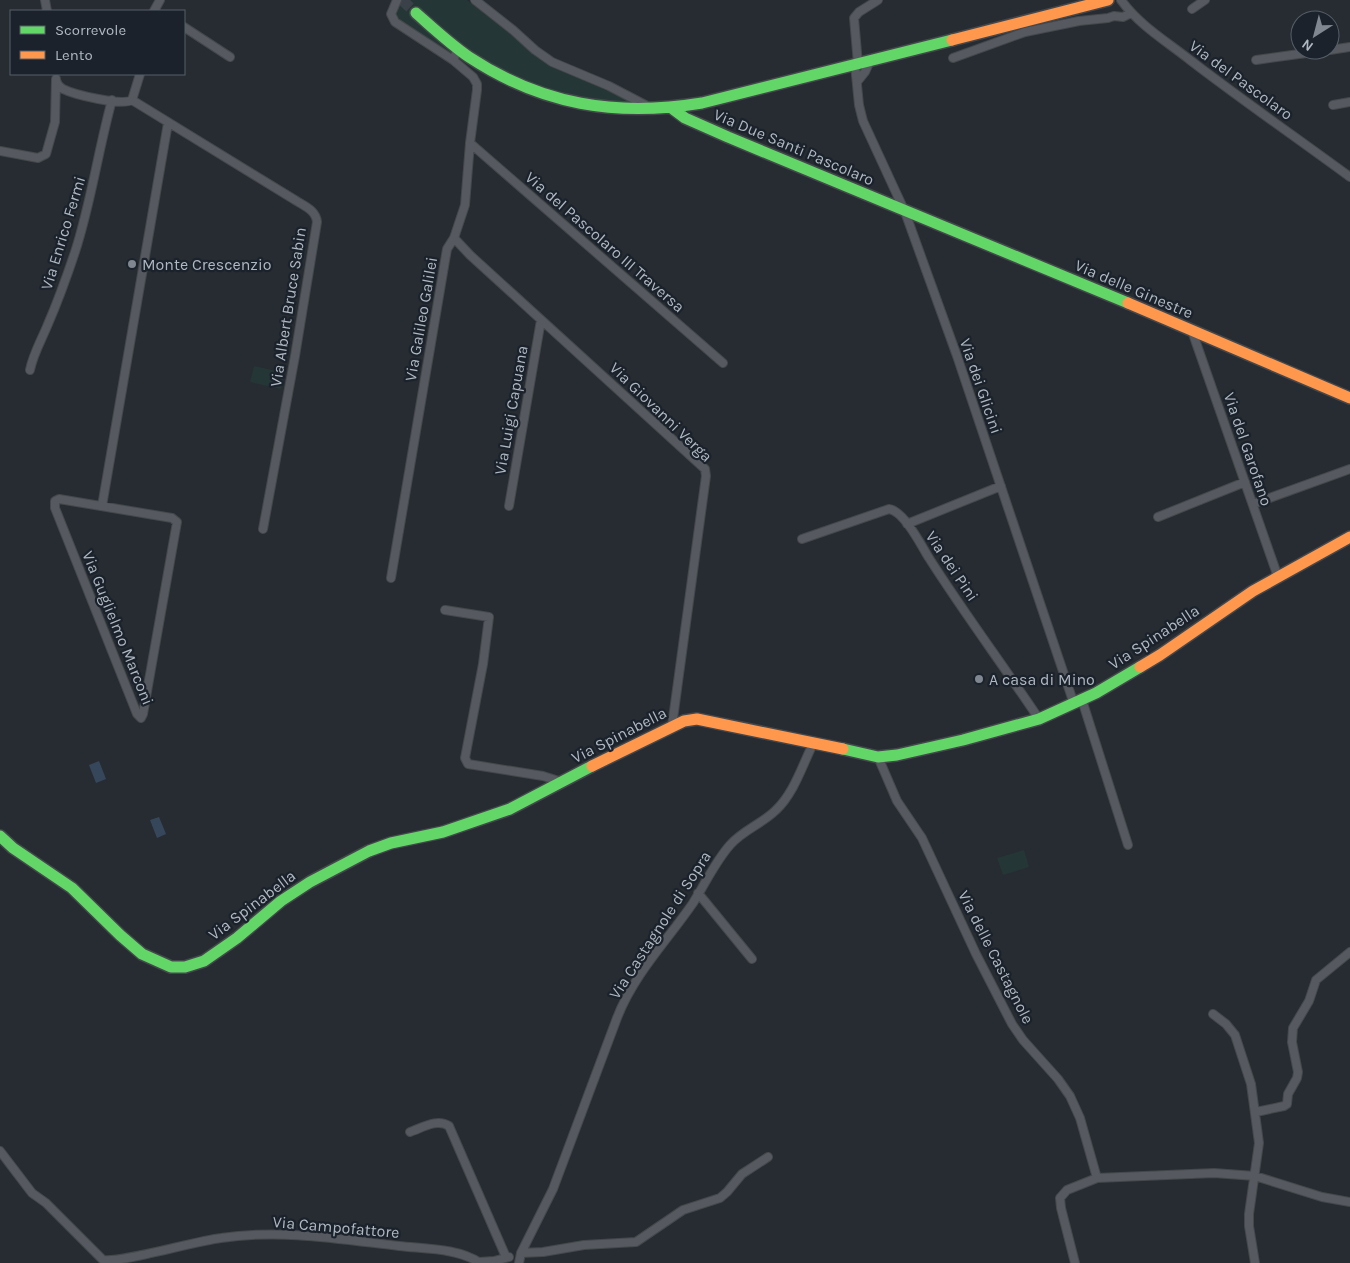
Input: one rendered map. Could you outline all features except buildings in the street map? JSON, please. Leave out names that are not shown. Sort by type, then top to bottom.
[{"type":"street","points":[[397,0],[391,12],[393,20],[453,60],[458,49]]},
{"type":"street","points":[[475,0],[552,62],[616,90],[654,110]]},
{"type":"street","name":"Via dei Glicini","points":[[878,0],[860,11],[854,18],[859,105],[863,121],[905,212],[1128,845]]},
{"type":"street","points":[[416,13],[458,49],[500,74],[529,88],[554,97],[610,110],[654,110],[673,109],[702,103],[857,64],[1021,28],[1108,0]]},
{"type":"street","name":"Via del Pascolaro","points":[[1121,0],[1131,13],[1147,28],[1350,177]]},
{"type":"street","points":[[1192,9],[1204,0]]},
{"type":"street","points":[[953,58],[1021,28],[1123,16],[1131,13]]},
{"type":"street","points":[[185,28],[230,57]]},
{"type":"street","points":[[1256,60],[1290,55]]},
{"type":"street","name":"Via Galileo Galilei","points":[[391,578],[447,249],[454,238],[466,200],[477,84],[471,75],[453,60]]},
{"type":"street","points":[[857,82],[865,72],[870,61]]},
{"type":"street","points":[[55,76],[58,84],[64,90],[129,102],[132,100],[140,75]]},
{"type":"street","points":[[0,151],[36,158],[45,156],[54,125],[55,76]]},
{"type":"street","name":"Via Enrico Fermi","points":[[30,370],[66,279],[80,236],[92,192],[101,141],[112,100]]},
{"type":"street","name":"Via Albert Bruce Sabin","points":[[132,100],[295,200],[313,212],[316,218],[295,356],[263,529]]},
{"type":"street","points":[[1333,105],[1350,102]]},
{"type":"street","name":"Via Due Santi Pascolaro","points":[[673,109],[681,116],[702,126],[905,212]]},
{"type":"street","points":[[102,506],[168,123]]},
{"type":"street","name":"Via del Pascolaro III Traversa","points":[[470,142],[723,363]]},
{"type":"street","name":"Via delle Ginestre","points":[[905,212],[1136,306],[1350,398]]},
{"type":"street","name":"Via Giovanni Verga","points":[[454,238],[470,255],[704,469],[706,476],[672,726]]},
{"type":"street","name":"Via Luigi Capuana","points":[[508,506],[541,320]]},
{"type":"street","name":"Via del Garofano","points":[[1192,330],[1278,576]]},
{"type":"street","points":[[1253,504],[1350,469]]},
{"type":"street","points":[[1158,517],[1245,482]]},
{"type":"street","points":[[908,524],[1001,486]]},
{"type":"street","name":"Via Guglielmo Marconi","points":[[58,499],[102,506],[172,518],[178,523],[141,718],[137,714],[54,503],[58,499]]},
{"type":"street","name":"Via dei Pini","points":[[802,539],[889,509],[897,512],[908,524],[939,573],[1039,719]]},
{"type":"street","name":"Via Spinabella","points":[[0,836],[23,855],[72,888],[142,954],[162,964],[172,967],[185,967],[204,961],[304,886],[369,851],[391,843],[443,832],[496,814],[531,799],[603,760],[672,726],[689,720],[706,720],[878,757],[916,751],[1039,719],[1078,702],[1167,650],[1278,576],[1350,538]]},
{"type":"street","points":[[445,610],[489,617],[483,664],[465,758],[466,762],[468,764],[543,776],[563,782]]},
{"type":"street","name":"Via Castagnole di Sopra","points":[[519,1258],[553,1188],[621,1008],[631,988],[732,842],[772,814],[785,800],[813,744]]},
{"type":"street","name":"Via delle Castagnole","points":[[878,757],[898,801],[922,838],[976,954],[1012,1024],[1070,1096],[1080,1118],[1097,1178]]},
{"type":"street","points":[[698,893],[752,959]]},
{"type":"street","points":[[1256,1112],[1286,1104],[1288,1094],[1298,1072],[1292,1042],[1293,1028],[1309,1001],[1316,980],[1350,952]]},
{"type":"street","points":[[1213,1014],[1228,1025],[1236,1037],[1249,1075],[1256,1112],[1259,1143],[1249,1214],[1255,1263]]},
{"type":"street","points":[[410,1132],[435,1123],[443,1123],[449,1126],[506,1257]]},
{"type":"street","name":"Via Campofattore","points":[[0,1151],[3,1162],[32,1194],[46,1203],[103,1262],[108,1263],[121,1262],[210,1240],[278,1233],[440,1250],[467,1256],[479,1262],[494,1261],[506,1257],[519,1258],[584,1245],[636,1242],[683,1210],[720,1198],[742,1174],[768,1157]]},
{"type":"street","points":[[1075,1263],[1060,1198],[1067,1190],[1097,1178],[1214,1172],[1255,1176],[1322,1197],[1350,1202]]},
{"type":"shaded area","points":[[402,0],[467,0],[546,62],[639,105],[598,102],[556,93],[536,86],[480,60],[413,16],[452,51],[450,55],[398,21],[394,14]]},
{"type":"shaded area","points":[[254,366],[285,373],[281,389],[250,382]]},
{"type":"shaded area","points":[[1024,850],[1029,867],[1003,875],[997,858]]},
{"type":"water","points":[[99,761],[106,779],[96,783],[89,765]]},
{"type":"water","points":[[159,817],[166,834],[157,838],[150,820]]},
{"type":"tunnel","points":[[402,0],[416,13]]},
{"type":"traffic: fast","points":[[416,13],[462,52],[496,73],[552,96],[610,107],[670,107],[702,103],[952,40]]},
{"type":"traffic: fast","points":[[673,109],[685,118],[728,137],[1128,303]]},
{"type":"traffic: fast","points":[[843,749],[878,757],[897,755],[963,740],[1039,719],[1096,693],[1140,667]]},
{"type":"traffic: fast","points":[[0,836],[13,848],[72,888],[142,954],[171,967],[185,967],[204,961],[237,938],[281,901],[310,882],[369,851],[391,843],[443,832],[510,809],[592,766]]},
{"type":"traffic: slow","points":[[952,40],[1108,0]]},
{"type":"traffic: slow","points":[[1128,303],[1350,398]]},
{"type":"traffic: slow","points":[[1140,667],[1253,591],[1350,537]]},
{"type":"traffic: slow","points":[[592,766],[684,721],[697,719],[843,749]]},
{"type":"place","name":"Monte Crescenzio","points":[[132,264]]},
{"type":"place","name":"A casa di Mino","points":[[979,679]]}]
